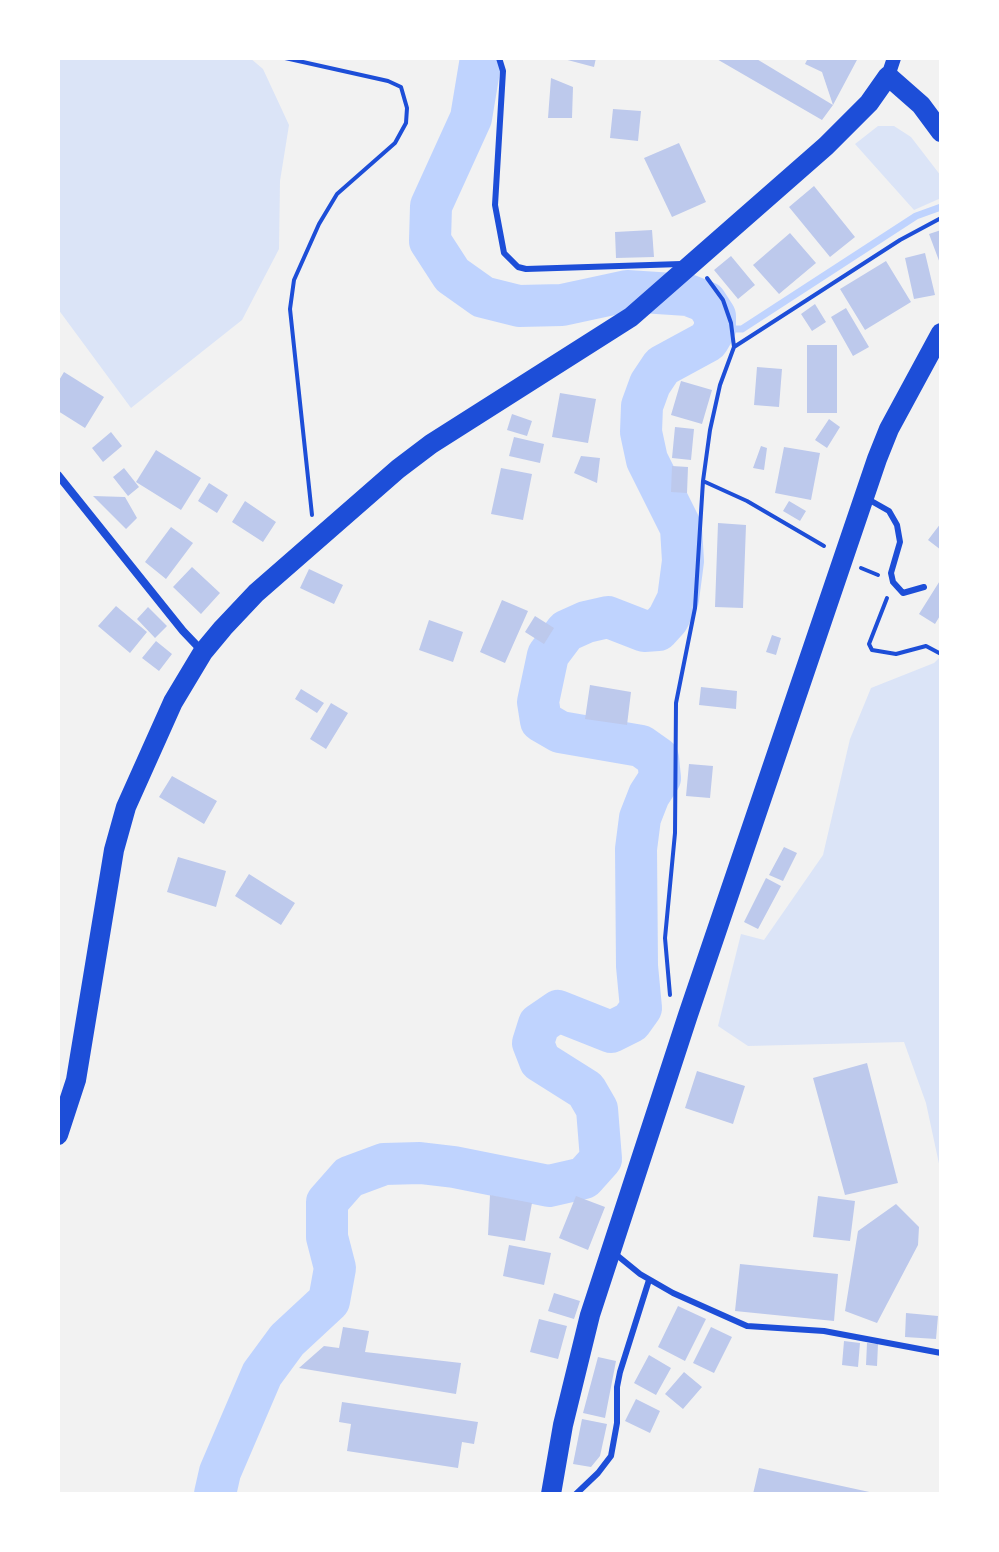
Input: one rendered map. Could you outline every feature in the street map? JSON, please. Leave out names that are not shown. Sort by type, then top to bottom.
[{"type":"main road","points":[[58,1135],[76,1080],[114,850],[126,807],[173,702],[203,652],[256,593],[431,444],[631,317],[695,264],[869,103],[891,67],[941,132]]},
{"type":"main road","points":[[551,1494],[575,1372],[610,1250],[849,560],[863,496],[889,429],[941,333]]},
{"type":"street","points":[[58,475],[203,652]]},
{"type":"lane","points":[[499,58],[503,71],[495,205],[504,253],[526,269],[695,264]]},
{"type":"lane","points":[[863,496],[889,511],[897,525],[900,542],[891,573],[893,582],[903,593],[924,587]]},
{"type":"lane","points":[[610,1250],[649,1280],[711,1312],[747,1326],[824,1331],[941,1353]]},
{"type":"lane","points":[[576,1494],[611,1456],[617,1423],[620,1372],[649,1280]]},
{"type":"path","points":[[285,58],[388,81],[401,87],[407,108],[406,123],[395,143],[337,194],[319,224],[294,280],[290,309],[312,522],[317,539]]},
{"type":"path","points":[[734,347],[900,240],[941,218]]},
{"type":"path","points":[[673,1004],[667,975],[665,938],[675,833],[676,703],[695,608],[703,481],[720,385],[734,347],[731,323],[723,300],[695,264]]},
{"type":"path","points":[[703,481],[747,501],[893,582],[869,644],[872,650],[896,654],[926,646],[941,654]]},
{"type":"shaded area","points":[[58,58],[250,58],[263,69],[289,125],[280,181],[279,249],[242,320],[131,408],[58,309]]},
{"type":"shaded area","points":[[878,126],[894,126],[911,137],[941,176],[941,198],[914,210],[855,144]]},
{"type":"shaded area","points":[[941,656],[941,1173],[926,1103],[904,1042],[748,1046],[718,1026],[741,934],[764,940],[823,855],[850,739],[871,688],[934,663]]},
{"type":"building","points":[[560,58],[596,58],[594,67]]},
{"type":"building","points":[[715,58],[755,58],[833,105],[822,120]]},
{"type":"building","points":[[808,58],[858,58],[833,105],[822,72],[805,64]]},
{"type":"building","points":[[551,78],[573,87],[572,118],[548,118]]},
{"type":"building","points":[[613,109],[641,111],[638,141],[610,138]]},
{"type":"building","points":[[679,143],[706,202],[672,217],[644,158]]},
{"type":"building","points":[[814,186],[855,237],[830,257],[789,207]]},
{"type":"building","points":[[652,230],[654,257],[616,258],[615,232]]},
{"type":"building","points":[[941,230],[941,266],[929,234]]},
{"type":"building","points":[[790,233],[816,263],[779,294],[753,265]]},
{"type":"building","points":[[925,253],[935,295],[914,299],[905,258]]},
{"type":"building","points":[[731,256],[755,285],[738,299],[714,270]]},
{"type":"building","points":[[886,261],[911,302],[865,330],[840,289]]},
{"type":"building","points":[[815,304],[826,322],[812,331],[801,314]]},
{"type":"building","points":[[846,308],[869,347],[853,356],[831,317]]},
{"type":"building","points":[[807,345],[837,345],[837,413],[807,413]]},
{"type":"building","points":[[757,367],[782,369],[779,407],[754,405]]},
{"type":"building","points":[[64,372],[104,397],[85,428],[58,411],[58,382]]},
{"type":"building","points":[[681,381],[712,390],[702,424],[671,415]]},
{"type":"building","points":[[560,393],[596,399],[588,443],[552,437]]},
{"type":"building","points":[[512,414],[532,421],[527,436],[507,430]]},
{"type":"building","points":[[829,419],[840,427],[827,448],[815,440]]},
{"type":"building","points":[[675,427],[694,429],[691,460],[672,458]]},
{"type":"building","points":[[111,432],[122,446],[103,462],[92,448]]},
{"type":"building","points":[[514,437],[544,444],[540,463],[509,456]]},
{"type":"building","points":[[761,446],[767,448],[764,470],[753,468]]},
{"type":"building","points":[[784,447],[820,453],[811,500],[775,493]]},
{"type":"building","points":[[156,450],[201,478],[181,510],[136,482]]},
{"type":"building","points":[[581,456],[600,458],[597,483],[574,473]]},
{"type":"building","points":[[672,466],[688,467],[687,493],[671,492]]},
{"type":"building","points":[[124,468],[139,487],[128,496],[113,477]]},
{"type":"building","points":[[501,468],[532,474],[523,520],[491,514]]},
{"type":"building","points":[[209,483],[228,495],[217,513],[198,501]]},
{"type":"building","points":[[93,496],[125,497],[137,518],[126,529]]},
{"type":"building","points":[[245,501],[276,522],[263,542],[232,522]]},
{"type":"building","points":[[789,501],[806,511],[800,521],[783,511]]},
{"type":"building","points":[[718,523],[746,525],[743,608],[715,607]]},
{"type":"building","points":[[941,523],[941,550],[928,540]]},
{"type":"building","points":[[171,527],[193,543],[166,579],[145,562]]},
{"type":"building","points":[[192,567],[220,593],[201,614],[173,587]]},
{"type":"building","points":[[309,569],[343,585],[334,604],[300,588]]},
{"type":"building","points":[[941,579],[941,614],[935,624],[919,614]]},
{"type":"building","points":[[502,600],[528,611],[505,663],[480,652]]},
{"type":"building","points":[[116,606],[147,632],[130,653],[98,626]]},
{"type":"building","points":[[148,607],[167,626],[155,638],[137,619]]},
{"type":"building","points":[[535,616],[554,628],[544,644],[525,632]]},
{"type":"building","points":[[429,620],[463,632],[453,662],[419,650]]},
{"type":"building","points":[[772,635],[781,638],[776,655],[766,652]]},
{"type":"building","points":[[156,641],[172,654],[159,671],[142,658]]},
{"type":"building","points":[[590,685],[631,692],[627,725],[585,719]]},
{"type":"building","points":[[701,687],[737,691],[736,709],[699,705]]},
{"type":"building","points":[[301,689],[324,703],[317,713],[295,699]]},
{"type":"building","points":[[331,703],[348,713],[326,749],[310,739]]},
{"type":"building","points":[[689,764],[713,766],[710,798],[686,796]]},
{"type":"building","points":[[172,776],[217,801],[204,824],[159,797]]},
{"type":"building","points":[[784,847],[797,853],[783,881],[769,875]]},
{"type":"building","points":[[178,857],[226,871],[216,907],[167,892]]},
{"type":"building","points":[[249,874],[295,903],[281,925],[235,896]]},
{"type":"building","points":[[766,878],[781,886],[758,929],[744,922]]},
{"type":"building","points":[[867,1063],[898,1183],[845,1195],[813,1078]]},
{"type":"building","points":[[697,1071],[745,1086],[733,1124],[685,1108]]},
{"type":"building","points":[[490,1195],[532,1203],[525,1241],[488,1235]]},
{"type":"building","points":[[576,1196],[605,1207],[588,1250],[559,1238]]},
{"type":"building","points":[[818,1196],[855,1201],[850,1241],[813,1237]]},
{"type":"building","points":[[896,1204],[919,1227],[918,1245],[877,1323],[845,1311],[858,1231]]},
{"type":"building","points":[[509,1245],[551,1253],[544,1285],[503,1276]]},
{"type":"building","points":[[740,1264],[838,1274],[834,1321],[735,1311]]},
{"type":"building","points":[[554,1293],[580,1301],[574,1319],[548,1311]]},
{"type":"building","points":[[678,1306],[706,1319],[685,1361],[658,1347]]},
{"type":"building","points":[[906,1313],[938,1316],[936,1339],[905,1337]]},
{"type":"building","points":[[539,1319],[567,1326],[558,1359],[530,1352]]},
{"type":"building","points":[[343,1327],[369,1331],[365,1352],[461,1363],[456,1394],[299,1368],[324,1346],[339,1348]]},
{"type":"building","points":[[711,1327],[732,1337],[714,1373],[693,1363]]},
{"type":"building","points":[[844,1341],[860,1343],[858,1367],[842,1365]]},
{"type":"building","points":[[867,1343],[878,1344],[877,1366],[866,1365]]},
{"type":"building","points":[[649,1355],[671,1368],[656,1395],[634,1383]]},
{"type":"building","points":[[598,1357],[616,1361],[605,1418],[583,1413]]},
{"type":"building","points":[[684,1372],[702,1387],[683,1409],[665,1394]]},
{"type":"building","points":[[636,1399],[660,1411],[650,1433],[625,1421]]},
{"type":"building","points":[[342,1402],[478,1422],[474,1444],[462,1442],[458,1468],[347,1451],[351,1424],[339,1422]]},
{"type":"building","points":[[582,1419],[607,1424],[600,1456],[591,1467],[573,1464]]},
{"type":"building","points":[[759,1468],[874,1493],[874,1494],[753,1494]]},
{"type":"waterway","points":[[215,1494],[220,1472],[262,1374],[287,1340],[329,1301],[335,1268],[327,1237],[327,1202],[349,1177],[384,1164],[420,1163],[454,1167],[549,1186],[584,1178],[601,1159],[597,1109],[586,1090],[540,1061],[533,1043],[539,1024],[558,1011],[611,1032],[631,1022],[641,1008],[637,966],[636,849],[640,818],[660,778],[658,758],[641,746],[560,732],[541,721],[538,702],[548,655],[566,631],[608,617],[644,631],[658,630],[668,619],[678,599],[683,561],[681,528],[647,460],[641,432],[642,406],[650,384],[662,366],[708,341],[715,329],[715,316],[706,302],[688,295],[627,291],[562,305],[519,306],[483,297],[452,275],[430,241],[431,206],[471,118],[481,58]]},
{"type":"waterway","points":[[715,329],[742,329],[916,216],[941,207]]}]
